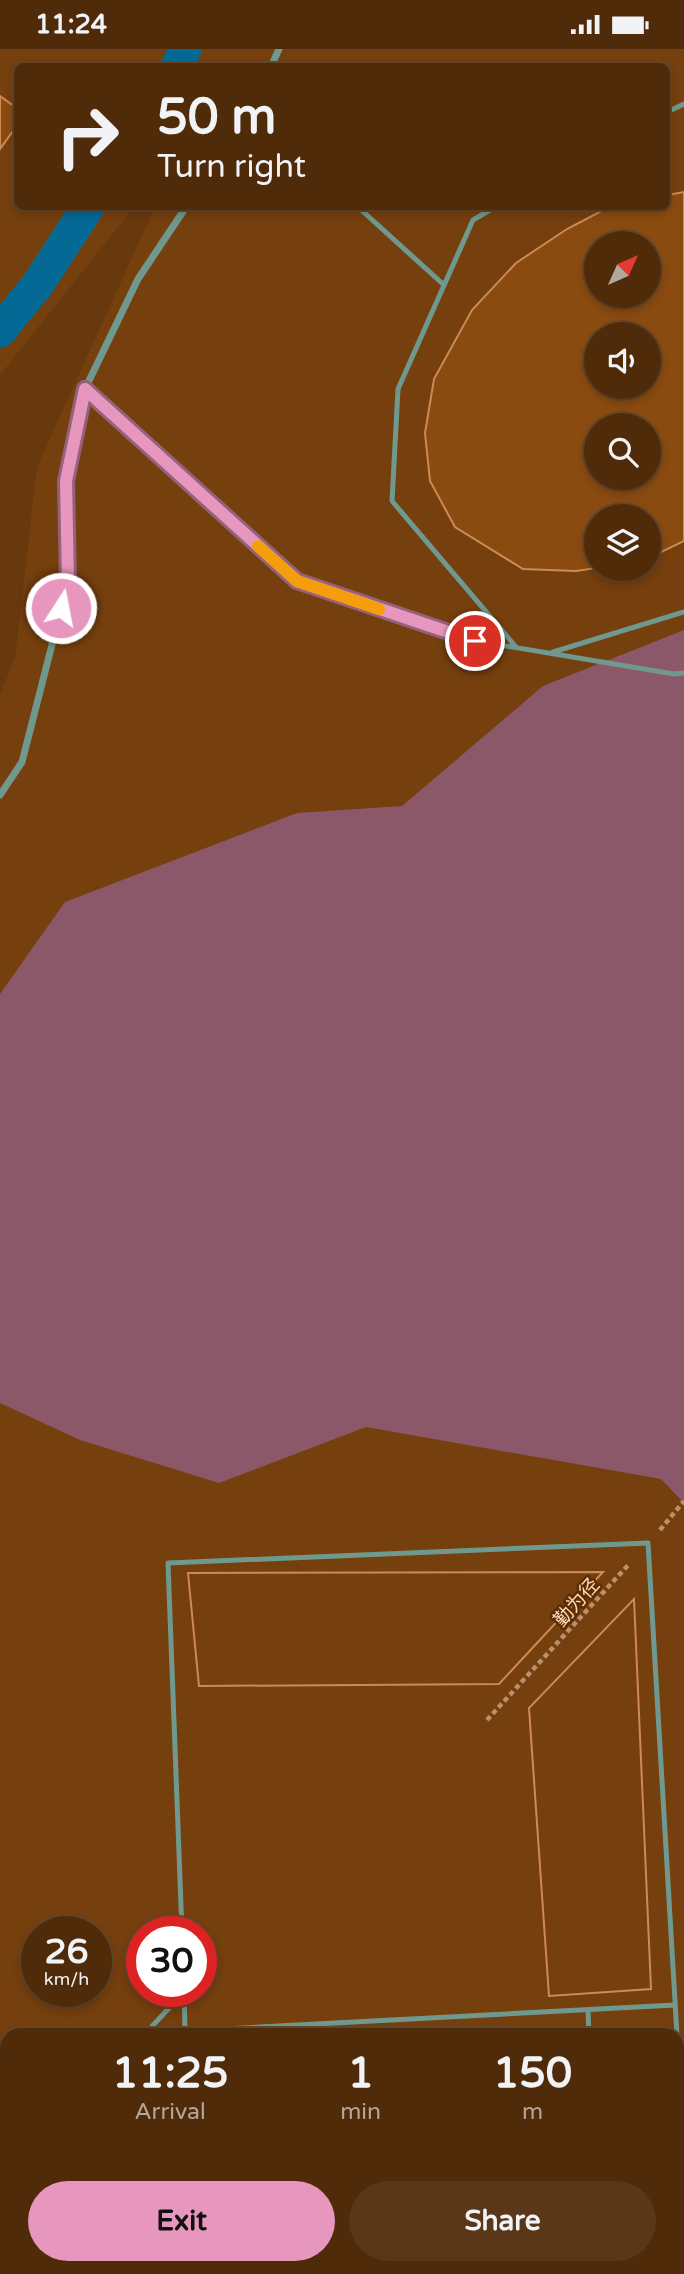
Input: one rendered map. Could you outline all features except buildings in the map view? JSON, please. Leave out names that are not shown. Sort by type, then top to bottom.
[{"type":"street","points":[[0,795],[22,762],[68,582],[66,481],[85,389],[138,279],[184,210]]},
{"type":"lane","points":[[361,210],[444,285]]},
{"type":"lane","points":[[490,210],[473,220],[397,389],[392,501],[516,648]]},
{"type":"lane","points":[[85,389],[297,581],[475,641],[674,674],[684,673]]},
{"type":"lane","points":[[550,654],[684,612]]},
{"type":"lane","points":[[181,1916],[168,1563],[648,1543],[676,2028]]},
{"type":"lane","points":[[218,2028],[675,2005]]},
{"type":"lane","points":[[151,2028],[170,2007]]},
{"type":"lane","points":[[184,2007],[185,2028]]},
{"type":"lane","points":[[588,2010],[589,2028]]},
{"type":"path","name":"勤为径","points":[[487,1720],[684,1501]]},
{"type":"shaded area","points":[[0,49],[684,49],[684,2028],[0,2028],[0,695],[15,658],[37,467],[154,210],[670,210],[670,63],[14,63],[14,210],[132,210],[0,375]]},
{"type":"shaded area","points":[[684,630],[684,1503],[661,1479],[366,1427],[219,1483],[80,1440],[0,1403],[0,994],[65,902],[297,813],[402,806],[543,686]]},
{"type":"waterway","points":[[179,63],[185,49]]},
{"type":"waterway","points":[[0,331],[38,284],[86,210]]},
{"type":"slow traffic","points":[[258,546],[297,581],[379,609]]},
{"type":"route","points":[[61,608],[68,582],[66,481],[85,389],[297,581],[475,641]]}]
